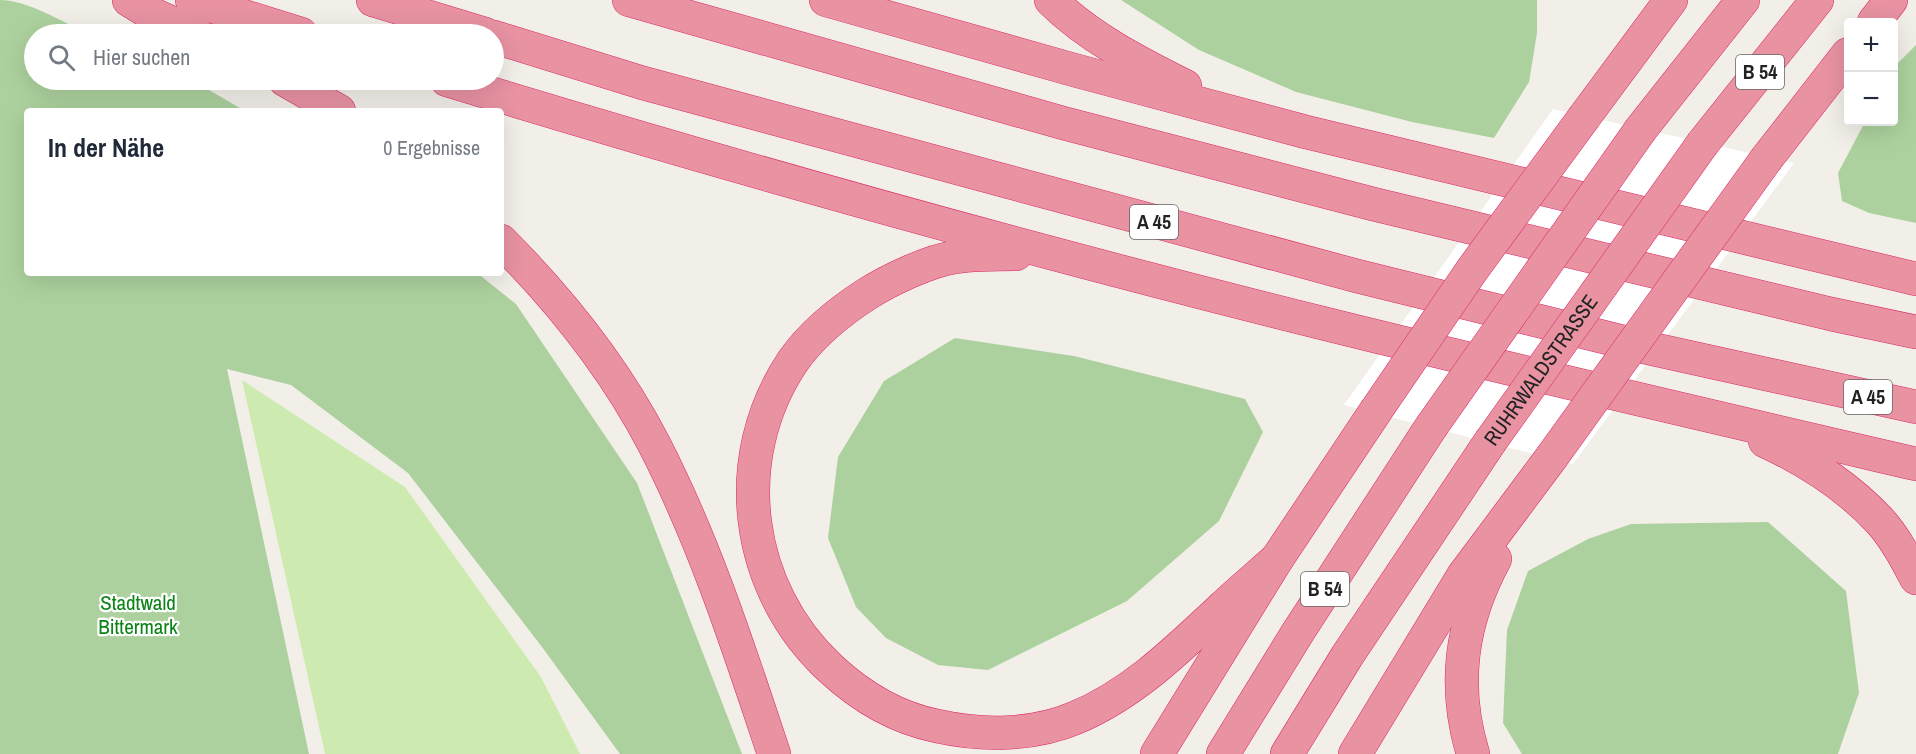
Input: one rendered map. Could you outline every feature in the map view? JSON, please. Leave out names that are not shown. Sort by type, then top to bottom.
[{"type":"highway","points":[[129,0],[175,24]]},
{"type":"highway","points":[[192,0],[269,24]]},
{"type":"highway","points":[[373,0],[452,24]]},
{"type":"highway","points":[[629,0],[1063,123],[1373,204],[1831,314],[1916,332]]},
{"type":"highway","points":[[826,0],[1306,132],[1916,279]]},
{"type":"highway","points":[[1051,0],[1063,12],[1117,49],[1162,74],[1233,106],[1306,132]]},
{"type":"highway","points":[[1585,116],[1624,49],[1647,0]]},
{"type":"highway","points":[[1157,754],[1278,559],[1375,412],[1472,270],[1671,0]]},
{"type":"highway","name":"B 54","points":[[1223,754],[1316,602],[1431,427],[1641,129],[1743,0]]},
{"type":"highway","name":"RUHRWALDSTRASSE","points":[[1287,754],[1347,656],[1490,442],[1703,143],[1817,0]]},
{"type":"highway","name":"A 45","points":[[504,40],[666,89],[1357,276],[1648,348],[1916,407]]},
{"type":"highway","points":[[1355,754],[1463,576],[1767,158],[1844,59]]},
{"type":"highway","points":[[302,90],[334,108]]},
{"type":"highway","points":[[480,90],[651,142],[941,223],[1321,323],[1916,464]]},
{"type":"highway","points":[[504,244],[578,327],[625,394],[653,443],[680,497],[723,603],[774,754]]},
{"type":"highway","points":[[1108,267],[1020,254],[952,257],[881,285],[847,307],[818,332],[794,361],[773,396],[760,435],[753,475],[753,515],[761,556],[776,594],[794,627],[818,656],[847,683],[883,706],[922,723],[963,732],[1002,733],[1031,730],[1074,719],[1110,700],[1146,675],[1278,559]]},
{"type":"highway","points":[[1687,411],[1746,432],[1776,446],[1805,462],[1844,490],[1880,520],[1907,560],[1916,578]]},
{"type":"highway","points":[[1473,754],[1462,702],[1462,661],[1467,626],[1481,585],[1551,458]]},
{"type":"green space","name":"Stadtwald Bittermark","points":[[0,0],[34,8],[69,24],[24,24],[24,90],[209,90],[240,108],[24,108],[24,276],[481,276],[516,304],[637,483],[742,754],[620,754],[542,647],[408,473],[291,385],[227,369],[309,754],[0,754]]},
{"type":"green space","points":[[1121,0],[1537,0],[1537,33],[1529,82],[1494,138],[1412,122],[1296,92],[1199,50]]},
{"type":"green space","points":[[1916,45],[1916,223],[1869,213],[1842,201],[1838,173],[1863,126],[1898,126],[1898,63]]},
{"type":"green space","points":[[955,338],[1074,356],[1245,399],[1263,432],[1219,521],[1127,601],[988,670],[938,665],[886,638],[856,607],[828,538],[838,457],[884,381]]},
{"type":"green space","points":[[242,380],[405,487],[541,677],[580,754],[325,754]]},
{"type":"green space","points":[[1768,522],[1846,591],[1859,693],[1838,754],[1522,754],[1503,723],[1507,630],[1528,571],[1588,539],[1631,524]]},
{"type":"pier","points":[[1553,109],[1794,163],[1573,464],[1344,405]]}]
